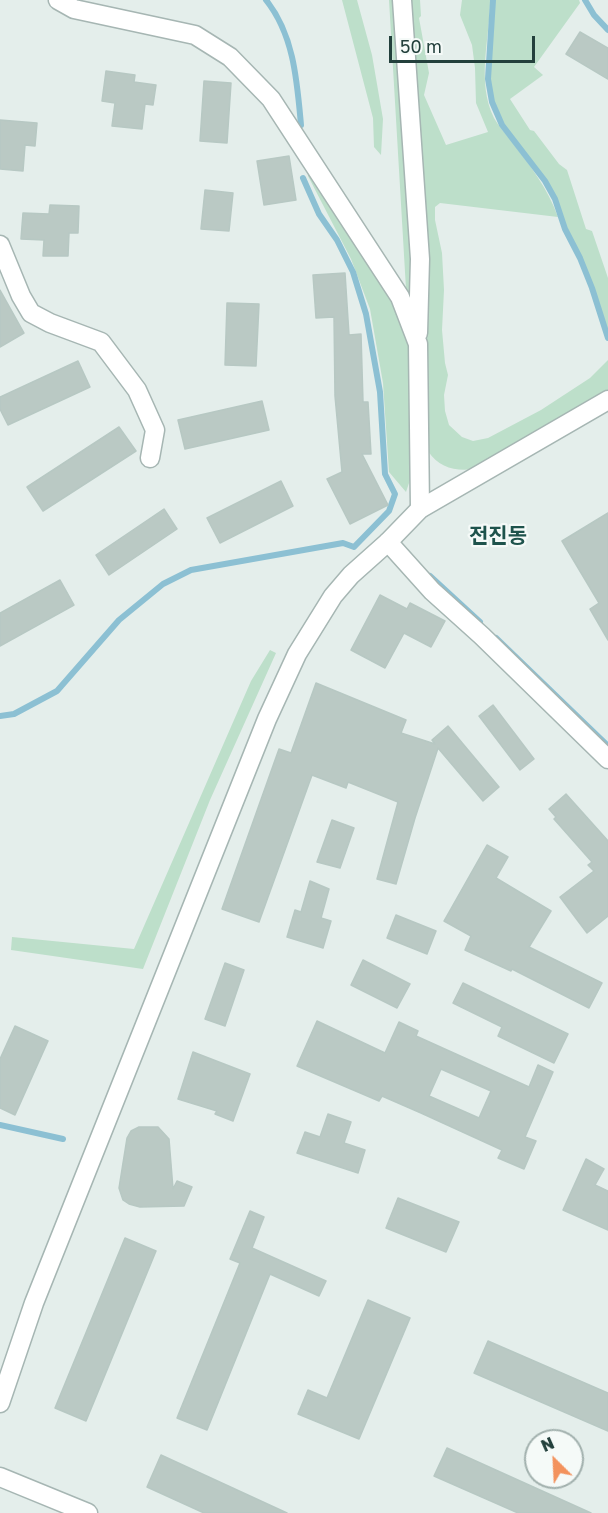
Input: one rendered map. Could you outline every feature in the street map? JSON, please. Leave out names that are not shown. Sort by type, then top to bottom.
[{"type":"street","points":[[58,0],[74,9],[195,35],[230,57],[271,99],[400,297],[418,344]]},
{"type":"street","points":[[402,0],[420,258],[418,344],[420,509]]},
{"type":"street","points":[[0,245],[21,296],[31,313],[50,323],[101,342],[137,390],[155,430],[150,458]]},
{"type":"street","points":[[0,1403],[34,1303],[282,685],[297,654],[333,596],[351,574],[388,542],[420,509],[534,445],[608,400]]},
{"type":"street","points":[[388,542],[432,591],[482,636],[608,759]]},
{"type":"street","points":[[0,1477],[88,1513]]},
{"type":"green space","points":[[342,0],[357,0],[372,55],[383,119],[381,155],[374,147],[373,118]]},
{"type":"green space","points":[[389,0],[394,0],[413,299],[406,289]]},
{"type":"green space","points":[[408,0],[420,0],[421,16],[419,18],[429,73],[424,95],[446,145],[488,132],[476,103],[472,45],[460,15],[462,0],[490,0],[485,60],[489,104],[494,118],[544,188],[558,217],[440,203],[435,207],[435,220],[442,253],[444,290],[442,330],[448,375],[444,395],[449,425],[462,437],[473,441],[488,438],[541,410],[590,378],[608,360],[608,390],[480,468],[458,469],[444,466],[428,451],[426,298]]},
{"type":"green space","points":[[494,0],[579,0],[580,3],[534,67],[543,75],[510,99],[530,130],[534,131],[559,164],[567,170],[586,229],[592,231],[608,278],[608,333],[594,288],[566,228],[556,198],[546,180],[503,124],[493,101],[489,79]]},
{"type":"green space","points":[[307,164],[392,296],[414,348],[414,468],[406,492],[389,472],[383,383],[370,309],[351,259],[308,176]]},
{"type":"green space","points":[[270,650],[276,653],[210,800],[143,969],[11,950],[12,937],[134,949],[251,681]]},
{"type":"building","points":[[580,32],[608,48],[608,79],[566,54]]},
{"type":"building","points":[[106,71],[135,75],[134,82],[156,85],[153,105],[145,104],[142,129],[112,126],[115,103],[102,101]]},
{"type":"building","points":[[204,81],[231,83],[227,143],[200,141]]},
{"type":"building","points":[[0,120],[37,123],[35,146],[25,145],[23,171],[0,169]]},
{"type":"building","points":[[289,156],[296,200],[264,205],[257,161]]},
{"type":"building","points":[[205,190],[233,193],[229,231],[201,229]]},
{"type":"building","points":[[50,205],[79,206],[78,233],[69,233],[68,256],[43,256],[44,240],[21,239],[23,213],[49,214]]},
{"type":"building","points":[[345,273],[349,335],[361,334],[363,402],[368,402],[371,454],[362,454],[388,505],[350,524],[327,479],[342,472],[335,396],[334,317],[316,318],[313,275]]},
{"type":"building","points":[[0,290],[24,333],[0,347]]},
{"type":"building","points":[[227,303],[259,304],[256,366],[225,365]]},
{"type":"building","points":[[78,361],[90,387],[8,425],[0,409],[0,397]]},
{"type":"building","points":[[262,401],[269,430],[185,449],[178,420]]},
{"type":"building","points":[[119,427],[136,451],[43,511],[27,487]]},
{"type":"building","points":[[281,481],[293,506],[220,543],[207,518]]},
{"type":"building","points":[[164,509],[177,529],[109,575],[96,555]]},
{"type":"building","points":[[608,513],[608,640],[590,609],[599,603],[562,541]]},
{"type":"building","points":[[60,580],[74,605],[0,646],[0,613]]},
{"type":"building","points":[[380,595],[407,609],[410,603],[445,621],[431,647],[404,633],[385,668],[351,650]]},
{"type":"building","points":[[316,683],[406,720],[401,733],[435,744],[432,740],[448,726],[499,787],[483,801],[438,748],[396,884],[377,879],[398,802],[348,782],[346,788],[312,775],[259,922],[222,909],[279,749],[291,753]]},
{"type":"building","points":[[493,705],[534,759],[520,770],[479,716]]},
{"type":"building","points":[[566,794],[608,841],[608,916],[587,933],[560,897],[594,871],[588,865],[592,862],[554,819],[556,817],[549,809]]},
{"type":"building","points":[[332,820],[354,828],[340,868],[317,862]]},
{"type":"building","points":[[487,845],[508,857],[496,878],[551,911],[529,947],[602,983],[589,1008],[512,969],[511,971],[465,950],[471,936],[444,921]]},
{"type":"building","points":[[310,881],[329,889],[321,918],[331,921],[323,948],[287,937],[295,910],[301,912]]},
{"type":"building","points":[[396,915],[436,931],[427,954],[387,938]]},
{"type":"building","points":[[363,960],[410,984],[397,1008],[351,985]]},
{"type":"building","points":[[225,963],[244,970],[225,1026],[205,1019]]},
{"type":"building","points":[[463,983],[568,1034],[554,1063],[498,1036],[502,1027],[453,1003]]},
{"type":"building","points":[[317,1021],[385,1053],[399,1022],[418,1031],[416,1036],[529,1087],[538,1065],[553,1072],[525,1137],[536,1141],[524,1169],[498,1158],[502,1150],[421,1113],[382,1096],[379,1101],[297,1066]],"holes":[[[441,1069],[491,1091],[479,1118],[429,1096]]]},
{"type":"building","points":[[15,1026],[48,1041],[15,1115],[0,1108],[0,1059]]},
{"type":"building","points":[[193,1052],[250,1074],[233,1121],[215,1114],[217,1111],[178,1099]]},
{"type":"building","points":[[328,1114],[351,1122],[344,1143],[365,1150],[358,1173],[297,1153],[305,1132],[320,1137]]},
{"type":"building","points":[[139,1127],[158,1127],[169,1139],[173,1189],[177,1181],[192,1187],[184,1206],[140,1207],[123,1200],[119,1188],[127,1138],[131,1131]]},
{"type":"building","points":[[586,1159],[604,1169],[595,1185],[608,1191],[608,1230],[563,1210]]},
{"type":"building","points":[[398,1198],[459,1222],[446,1252],[386,1228]]},
{"type":"building","points":[[250,1211],[264,1217],[252,1248],[326,1281],[319,1296],[270,1274],[207,1430],[177,1418],[240,1263],[230,1259]]},
{"type":"building","points":[[125,1238],[156,1251],[86,1421],[55,1408]]},
{"type":"building","points":[[368,1300],[410,1318],[359,1439],[298,1414],[308,1390],[327,1398]]},
{"type":"building","points":[[488,1341],[608,1393],[608,1431],[474,1373]]},
{"type":"building","points":[[447,1448],[524,1483],[524,1489],[538,1489],[591,1513],[518,1513],[434,1476]]},
{"type":"building","points":[[161,1455],[287,1513],[204,1513],[147,1487]]},
{"type":"waterway","points":[[266,0],[283,28],[293,59],[301,125]]},
{"type":"waterway","points":[[493,0],[488,79],[492,102],[502,125],[545,181],[555,199],[565,229],[592,288],[608,338]]},
{"type":"waterway","points":[[585,0],[594,15],[608,30]]},
{"type":"waterway","points":[[0,716],[14,714],[57,691],[119,620],[163,584],[191,570],[343,543],[354,547],[389,511],[395,494],[385,474],[380,392],[366,314],[353,272],[337,240],[319,214],[303,178]]},
{"type":"waterway","points":[[430,576],[480,622]]},
{"type":"waterway","points":[[496,638],[608,746]]},
{"type":"waterway","points":[[0,1125],[63,1139]]},
{"type":"district","name":"전진동","points":[[498,536]]}]
